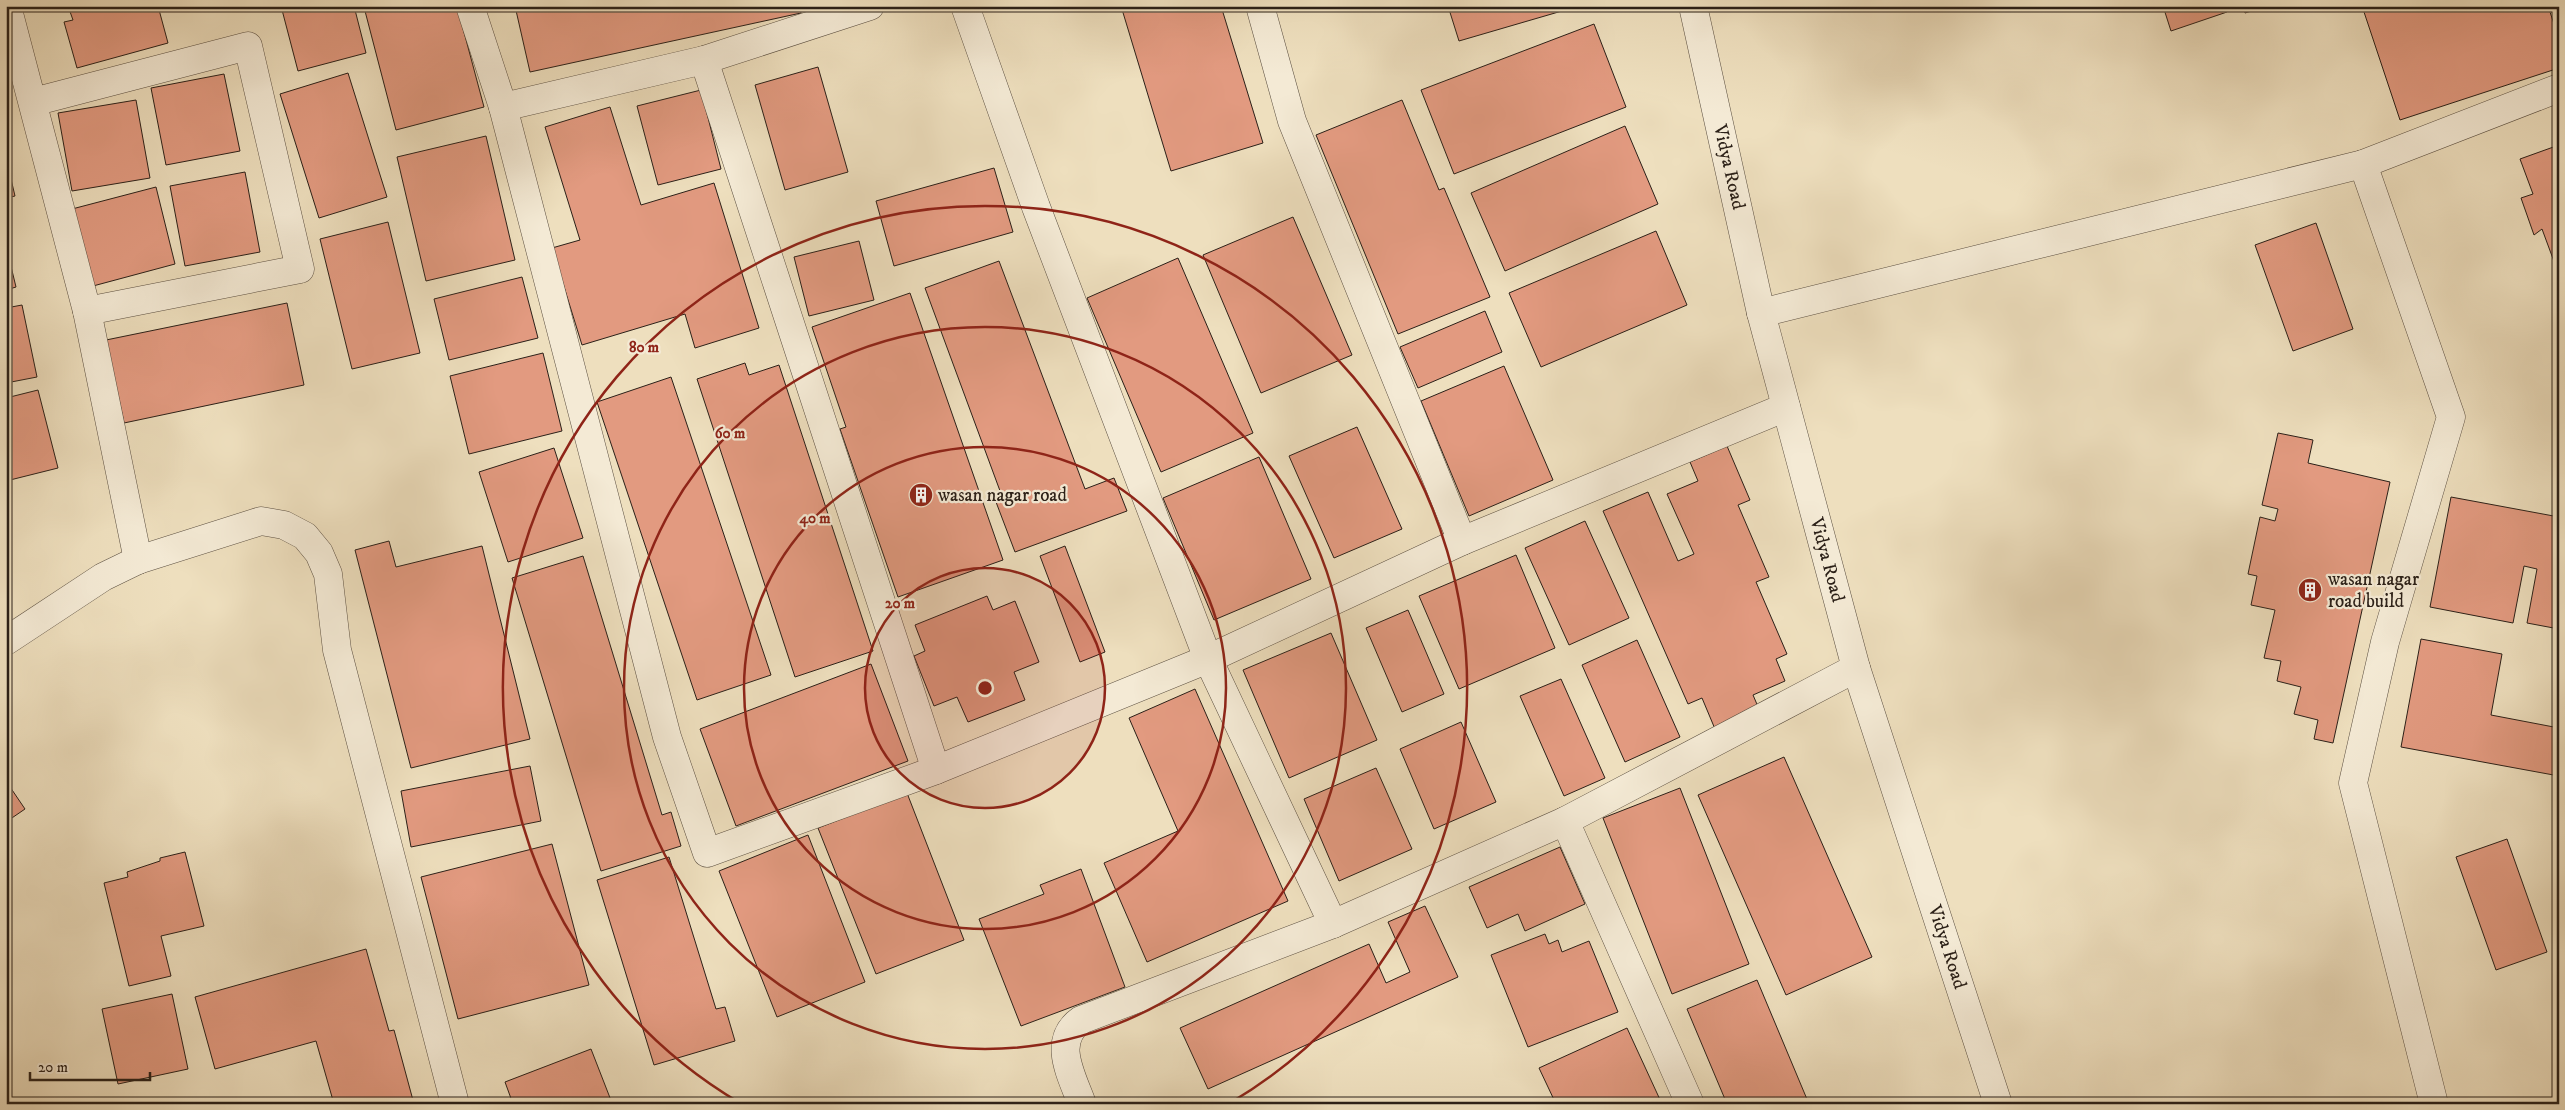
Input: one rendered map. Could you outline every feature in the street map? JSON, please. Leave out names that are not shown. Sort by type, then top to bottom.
[{"type":"street","points":[[7,6],[86,311],[138,560]]},
{"type":"street","points":[[470,6],[502,107],[667,736],[707,853],[936,770],[1208,659],[1462,540],[1786,407]]},
{"type":"street","points":[[502,107],[704,60],[870,6]]},
{"type":"street","points":[[965,6],[1036,207],[1208,659],[1333,924]]},
{"type":"street","points":[[1260,6],[1292,121],[1462,540]]},
{"type":"street","name":"Vidya Road","points":[[1693,6],[1761,313],[1856,668],[1998,1104]]},
{"type":"street","points":[[33,102],[248,46],[300,269],[86,311]]},
{"type":"street","points":[[704,60],[936,770]]},
{"type":"street","points":[[1761,313],[2363,164],[2559,88]]},
{"type":"street","points":[[2363,164],[2451,417],[2385,642],[2352,783],[2434,1104]]},
{"type":"street","points":[[6,640],[103,578],[138,560],[260,521],[284,525],[306,536],[319,553],[328,574],[337,650],[455,1104]]},
{"type":"street","points":[[1082,1104],[1066,1058],[1065,1040],[1070,1027],[1075,1024],[1333,924],[1565,821],[1856,668]]},
{"type":"street","points":[[1565,821],[1690,1104]]},
{"type":"building","points":[[68,6],[158,6],[168,43],[77,68],[64,22],[73,20]]},
{"type":"building","points":[[281,6],[354,6],[366,53],[298,71]]},
{"type":"building","points":[[383,6],[457,6],[484,107],[396,130],[365,11]]},
{"type":"building","points":[[515,6],[800,6],[801,13],[530,72]]},
{"type":"building","points":[[1121,6],[1221,6],[1263,143],[1171,171]]},
{"type":"building","points":[[1448,6],[1579,6],[1459,41]]},
{"type":"building","points":[[2163,6],[2225,6],[2227,12],[2171,31]]},
{"type":"building","points":[[2243,6],[2268,6],[2245,13]]},
{"type":"building","points":[[2362,6],[2548,6],[2559,39],[2559,68],[2400,120]]},
{"type":"building","points":[[1594,24],[1626,107],[1454,174],[1421,90]]},
{"type":"building","points":[[818,67],[848,172],[785,190],[755,85]]},
{"type":"building","points":[[348,73],[387,197],[319,218],[280,94]]},
{"type":"building","points":[[224,74],[240,151],[166,165],[151,88]]},
{"type":"building","points":[[701,90],[721,169],[658,185],[637,106]]},
{"type":"building","points":[[136,100],[150,178],[72,191],[58,113]]},
{"type":"building","points":[[1402,100],[1439,190],[1444,188],[1490,297],[1398,334],[1316,135]]},
{"type":"building","points":[[610,107],[641,205],[714,183],[759,328],[695,348],[685,314],[582,345],[552,248],[580,240],[545,127]]},
{"type":"building","points":[[1625,126],[1658,204],[1505,271],[1471,193]]},
{"type":"building","points":[[486,136],[515,260],[426,281],[397,157]]},
{"type":"building","points":[[2559,145],[2559,275],[2542,229],[2534,235],[2521,198],[2533,194],[2520,159]]},
{"type":"building","points":[[6,158],[15,196],[6,198]]},
{"type":"building","points":[[994,168],[1013,232],[894,266],[876,201]]},
{"type":"building","points":[[245,172],[260,252],[185,266],[170,186]]},
{"type":"building","points":[[156,187],[175,264],[93,286],[72,209]]},
{"type":"building","points":[[1293,217],[1352,355],[1261,393],[1203,255]]},
{"type":"building","points":[[388,222],[420,353],[352,369],[320,239]]},
{"type":"building","points":[[2316,223],[2353,329],[2293,351],[2255,245]]},
{"type":"building","points":[[1656,231],[1687,305],[1541,367],[1509,293]]},
{"type":"building","points":[[859,241],[874,300],[809,316],[794,257]]},
{"type":"building","points":[[6,246],[16,287],[6,290]]},
{"type":"building","points":[[1178,258],[1253,433],[1161,472],[1087,298]]},
{"type":"building","name":"wasan nagar road","points":[[999,261],[1085,489],[1114,478],[1127,511],[1015,552],[996,502],[1003,499],[925,288]]},
{"type":"building","points":[[522,277],[538,338],[449,360],[434,299]]},
{"type":"building","name":"wasan nagar road","points":[[910,293],[1003,560],[898,597],[840,429],[846,427],[812,327]]},
{"type":"building","points":[[287,303],[304,385],[124,423],[106,340]]},
{"type":"building","points":[[22,305],[37,377],[6,383],[6,308]]},
{"type":"building","points":[[1485,311],[1502,352],[1418,388],[1400,347]]},
{"type":"building","points":[[543,353],[562,431],[469,454],[450,376]]},
{"type":"building","points":[[745,363],[749,375],[779,365],[873,651],[795,677],[697,379]]},
{"type":"building","points":[[1504,366],[1553,480],[1469,516],[1421,401]]},
{"type":"building","points":[[671,377],[771,675],[697,700],[597,402]]},
{"type":"building","points":[[38,390],[58,468],[6,481],[6,398]]},
{"type":"building","points":[[1357,427],[1402,529],[1334,558],[1289,456]]},
{"type":"building","name":"wasan nagar road build","points":[[2278,433],[2313,440],[2308,463],[2390,482],[2333,743],[2314,739],[2318,720],[2294,714],[2301,687],[2277,681],[2281,661],[2264,658],[2275,610],[2251,605],[2257,576],[2248,574],[2260,517],[2275,521],[2278,509],[2262,505]]},
{"type":"building","points":[[1727,446],[1750,500],[1738,505],[1769,577],[1756,582],[1787,654],[1776,659],[1785,681],[1753,695],[1759,709],[1715,729],[1702,698],[1688,704],[1603,511],[1648,492],[1678,561],[1694,554],[1667,494],[1698,481],[1690,462]]},
{"type":"building","points":[[554,448],[583,538],[508,562],[479,472]]},
{"type":"building","points":[[1259,457],[1311,579],[1214,620],[1163,498]]},
{"type":"building","name":"wasan nagar road build","points":[[2451,497],[2559,517],[2559,629],[2527,623],[2537,569],[2524,566],[2513,623],[2430,607]]},
{"type":"building","points":[[1585,521],[1629,618],[1569,645],[1525,548]]},
{"type":"building","points":[[389,541],[396,567],[482,546],[530,739],[411,768],[355,550]]},
{"type":"building","name":"wasan nagar road","points":[[1065,546],[1105,652],[1080,662],[1040,556]]},
{"type":"building","points":[[1516,555],[1555,648],[1459,689],[1419,596]]},
{"type":"building","points":[[583,556],[662,815],[671,812],[681,846],[601,871],[512,578]]},
{"type":"building","points":[[987,596],[993,610],[1015,601],[1039,662],[1014,672],[1025,700],[968,722],[957,697],[934,706],[914,656],[925,651],[915,625]]},
{"type":"building","points":[[1408,610],[1444,694],[1402,712],[1366,628]]},
{"type":"building","points":[[1331,633],[1377,740],[1289,778],[1243,670]]},
{"type":"building","name":"wasan nagar road build","points":[[2421,639],[2502,654],[2491,715],[2559,728],[2559,776],[2401,747]]},
{"type":"building","points":[[1637,640],[1680,737],[1625,762],[1582,665]]},
{"type":"building","points":[[871,664],[908,761],[736,826],[700,729]]},
{"type":"building","points":[[1561,679],[1605,778],[1564,796],[1520,696]]},
{"type":"building","points":[[1195,689],[1288,901],[1147,962],[1104,863],[1178,831],[1129,718]]},
{"type":"building","points":[[1461,722],[1496,802],[1434,829],[1400,749]]},
{"type":"building","points":[[1784,757],[1872,957],[1786,995],[1698,795]]},
{"type":"building","points":[[530,766],[541,821],[411,847],[401,791]]},
{"type":"building","points":[[1376,768],[1412,849],[1339,881],[1304,799]]},
{"type":"building","points":[[6,781],[25,809],[6,822]]},
{"type":"building","points":[[1680,788],[1749,964],[1672,994],[1603,818]]},
{"type":"building","points":[[907,793],[964,940],[876,974],[818,828]]},
{"type":"building","points":[[808,835],[865,982],[777,1017],[719,871]]},
{"type":"building","points":[[2507,839],[2547,952],[2496,970],[2456,857]]},
{"type":"building","points":[[552,844],[589,985],[458,1019],[421,877]]},
{"type":"building","points":[[1560,847],[1585,904],[1525,931],[1518,914],[1487,928],[1469,887]]},
{"type":"building","points":[[185,852],[204,926],[161,936],[171,976],[129,986],[104,883],[128,877],[127,872],[160,861],[160,858]]},
{"type":"building","points":[[669,857],[716,1009],[725,1007],[735,1041],[654,1065],[597,880]]},
{"type":"building","points":[[1081,869],[1125,987],[1021,1026],[979,919],[1044,894],[1040,885]]},
{"type":"building","points":[[1425,906],[1458,977],[1208,1089],[1180,1028],[1369,944],[1386,983],[1410,972],[1388,922]]},
{"type":"building","points":[[1545,934],[1549,944],[1558,940],[1562,952],[1589,941],[1618,1012],[1528,1047],[1491,955]]},
{"type":"building","points":[[366,949],[389,1031],[394,1030],[414,1104],[334,1104],[316,1041],[215,1069],[195,997]]},
{"type":"building","points":[[1757,980],[1809,1104],[1727,1104],[1687,1009]]},
{"type":"building","points":[[172,994],[188,1069],[118,1084],[102,1009]]},
{"type":"building","points":[[1627,1028],[1662,1104],[1556,1104],[1539,1068]]},
{"type":"building","points":[[591,1049],[612,1103],[513,1104],[505,1082]]},
{"type":"place","name":"wasan nagar road","points":[[921,495]]},
{"type":"place","name":"wasan nagar road build","points":[[2310,590]]}]
